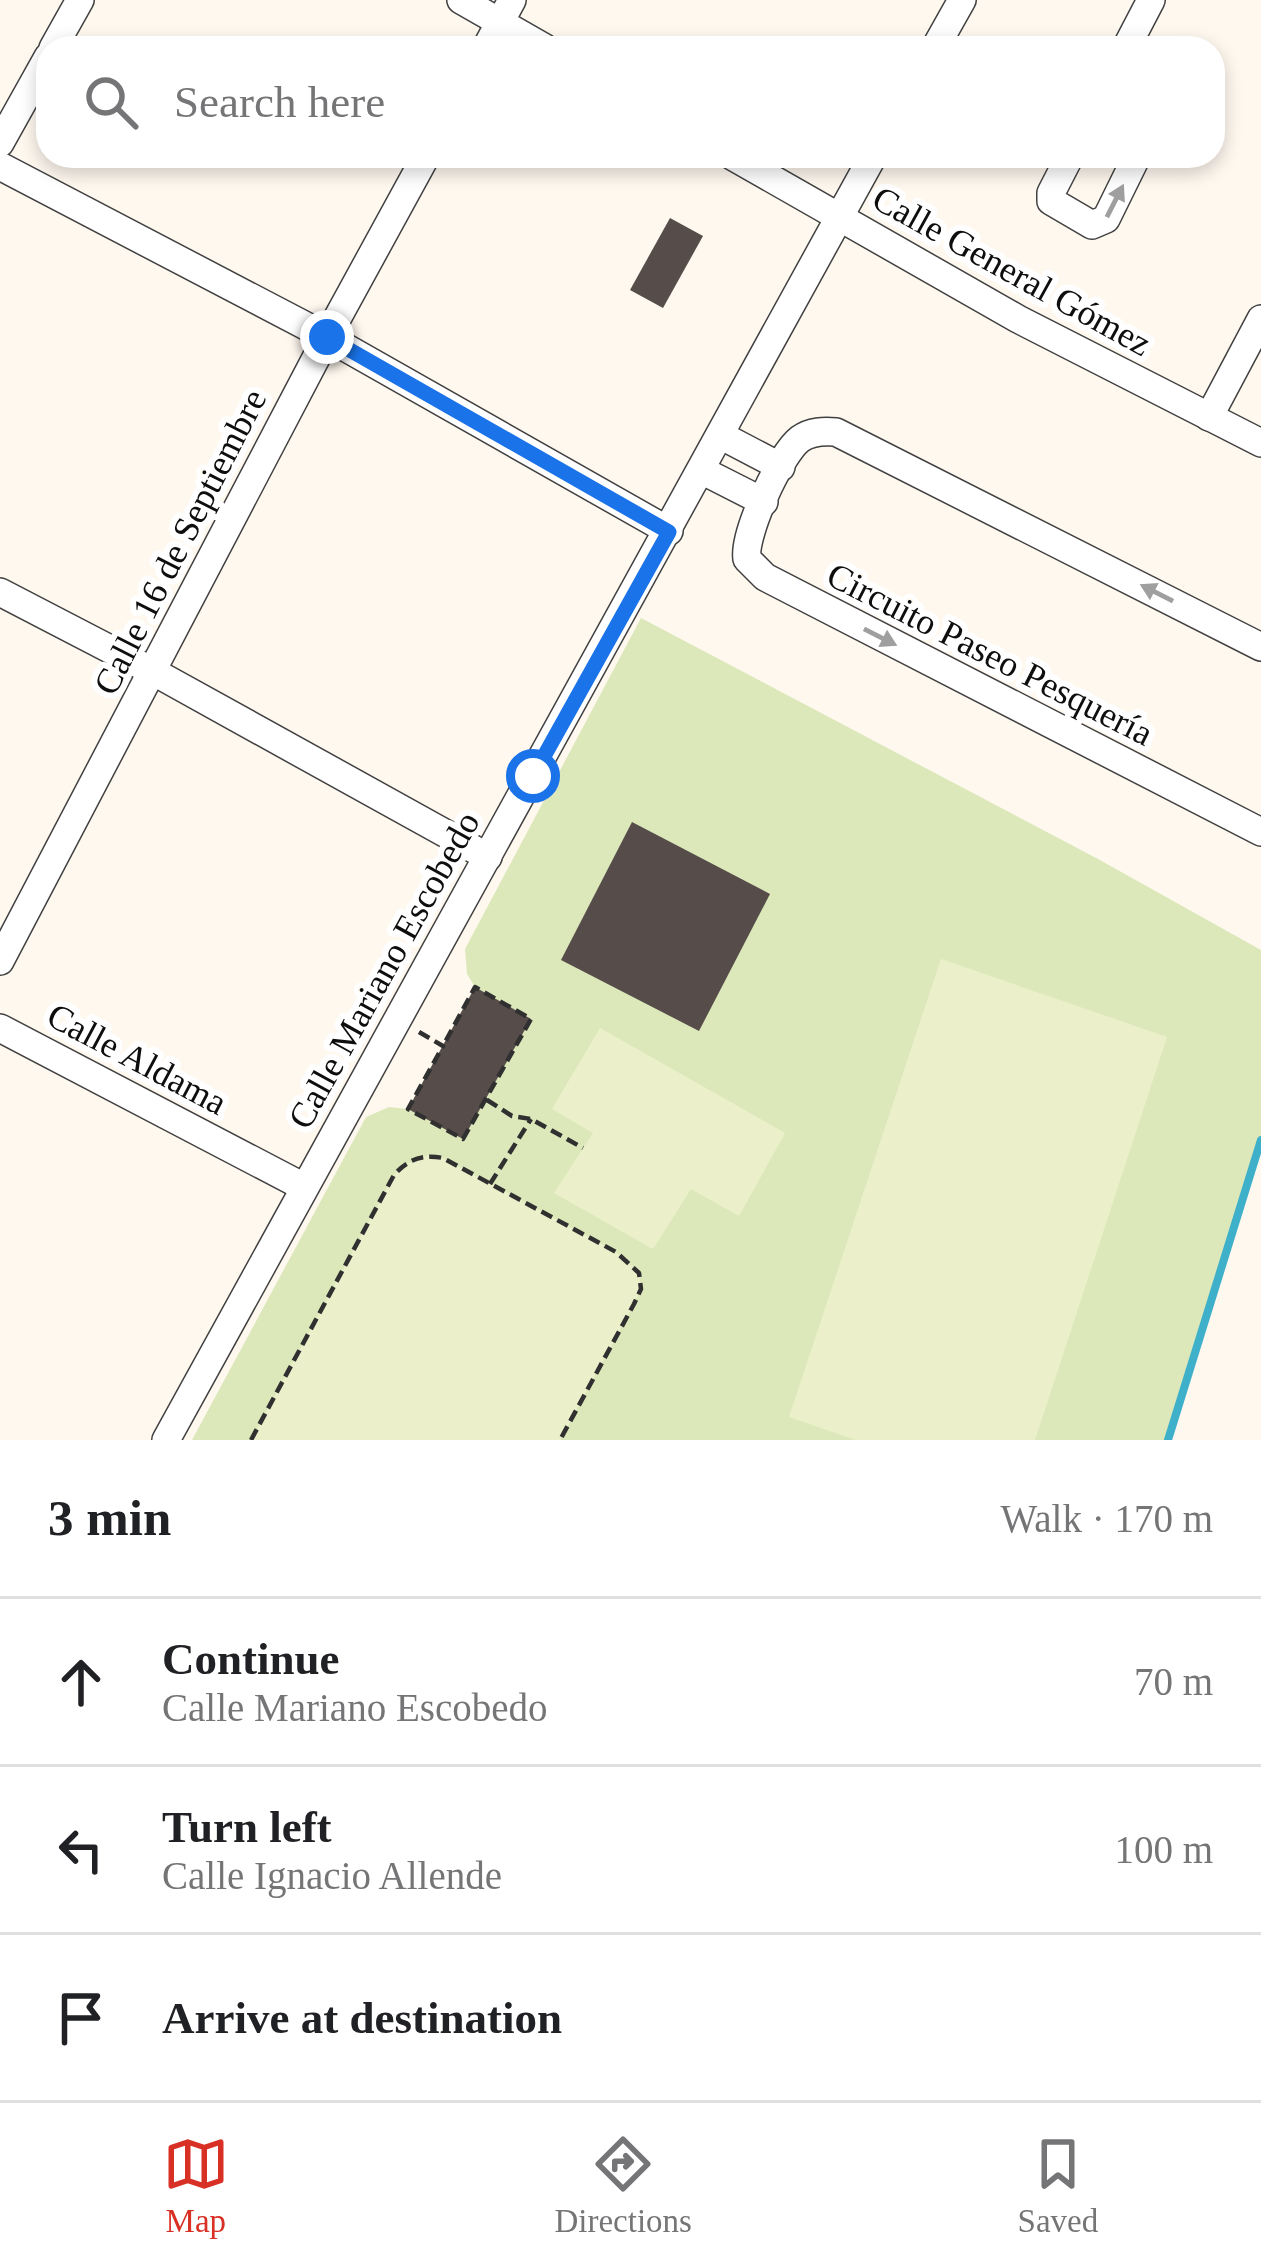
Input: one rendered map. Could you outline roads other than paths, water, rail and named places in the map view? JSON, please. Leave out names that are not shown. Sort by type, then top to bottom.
[{"type":"street","points":[[60,36],[80,0]]},
{"type":"street","points":[[460,0],[506,11],[532,36]]},
{"type":"street","points":[[942,36],[962,0]]},
{"type":"street","points":[[1132,36],[1151,0]]},
{"type":"street","points":[[0,142],[36,78]]},
{"type":"street","points":[[0,166],[327,337],[669,532]]},
{"type":"street","name":"Calle 16 de Septiembre","points":[[0,961],[419,168]]},
{"type":"street","name":"Calle General Gómez","points":[[754,168],[1018,319],[1261,442]]},
{"type":"street","name":"Calle Mariano Escobedo","points":[[166,1440],[866,168]]},
{"type":"street","points":[[1064,168],[1051,193],[1052,201],[1092,225],[1106,219],[1131,168]]},
{"type":"street","points":[[1209,417],[1261,319]]},
{"type":"street","name":"Circuito Paseo Pesquería","points":[[1261,646],[836,432],[820,430],[797,440],[746,548],[747,560],[764,577],[1261,832]]},
{"type":"street","points":[[720,435],[781,466]]},
{"type":"street","points":[[701,470],[764,502]]},
{"type":"street","points":[[0,592],[488,857]]},
{"type":"street","name":"Calle Aldama","points":[[0,1028],[304,1187]]},
{"type":"waterway","points":[[1168,1440],[1261,1140]]}]
